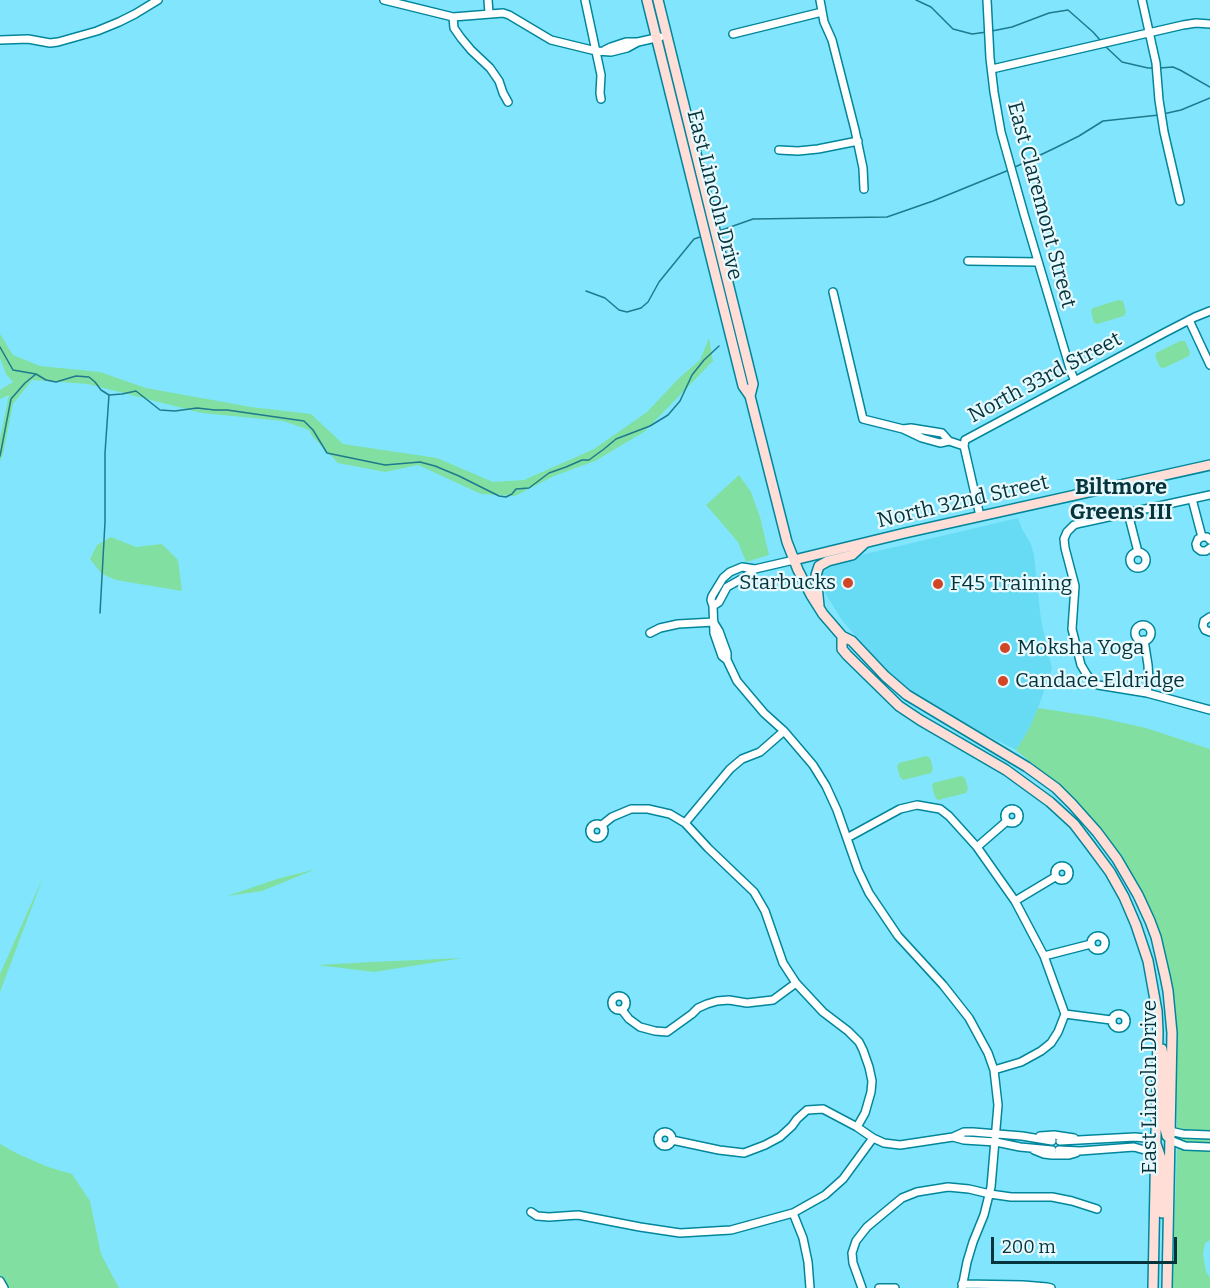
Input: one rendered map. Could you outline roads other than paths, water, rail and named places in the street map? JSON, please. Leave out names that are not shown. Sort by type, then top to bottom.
[{"type":"main road","name":"East Lincoln Drive","points":[[647,0],[753,384],[750,396],[787,542],[798,570],[819,608],[842,636],[852,641],[885,676],[907,695],[1027,767],[1056,788],[1097,832],[1126,872],[1156,937],[1168,991],[1172,1033],[1164,1071],[1164,1092],[1155,1142],[1154,1288]]},
{"type":"main road","name":"East Lincoln Drive","points":[[658,0],[709,227]]},
{"type":"main road","name":"North 32nd Street","points":[[794,560],[1210,465]]},
{"type":"main road","points":[[819,608],[816,576],[819,566],[828,561],[852,555],[866,542]]},
{"type":"main road","name":"East Lincoln Drive","points":[[842,636],[843,649],[847,655],[899,706],[1006,770],[1034,789],[1074,824],[1110,872],[1124,897],[1136,925],[1152,978],[1164,1071],[1163,1121],[1166,1134],[1170,1136],[1167,1288]]},
{"type":"main road","points":[[1155,1142],[1162,1161],[1162,1247],[1167,1273]]},
{"type":"street","points":[[0,40],[28,39],[58,42],[119,22],[158,0]]},
{"type":"street","points":[[384,0],[453,17],[503,13],[552,40],[596,51],[626,42],[667,36]]},
{"type":"street","points":[[488,0],[489,13]]},
{"type":"street","points":[[585,0],[601,75],[601,99]]},
{"type":"street","points":[[820,0],[858,141],[864,189]]},
{"type":"street","name":"East Claremont Street","points":[[987,0],[994,92],[1001,132],[1075,381]]},
{"type":"street","points":[[1142,0],[1156,63],[1161,117],[1180,201]]},
{"type":"street","points":[[733,34],[822,12]]},
{"type":"street","points":[[453,17],[454,28],[471,50],[490,68],[499,81],[508,102]]},
{"type":"street","points":[[992,69],[1196,23],[1210,24]]},
{"type":"street","points":[[779,150],[818,149],[858,141]]},
{"type":"street","points":[[968,261],[1038,262]]},
{"type":"street","points":[[832,292],[863,419],[903,429],[911,428],[942,433],[949,441],[964,446]]},
{"type":"street","name":"North 33rd Street","points":[[980,516],[964,446],[965,440],[1189,320],[1210,311]]},
{"type":"street","points":[[1189,320],[1210,365]]},
{"type":"street","points":[[1210,495],[1080,523],[1074,525],[1064,539],[1075,586],[1072,629],[1086,675],[1098,685],[1179,700],[1210,710]]},
{"type":"street","points":[[1192,499],[1202,537]]},
{"type":"street","points":[[1128,513],[1138,552]]},
{"type":"street","points":[[1210,540],[1202,537],[1196,541],[1197,549],[1204,552],[1210,548]]},
{"type":"street","points":[[794,560],[755,569],[742,567],[730,572],[717,586],[711,600],[714,622],[720,631],[727,660],[738,681],[764,713],[784,731],[813,765],[837,810],[858,870],[879,910],[898,936],[943,985],[969,1018],[988,1053],[994,1070],[998,1105],[996,1142],[990,1194],[973,1242],[962,1286],[1023,1285],[1051,1288]]},
{"type":"street","points":[[713,606],[719,602],[727,587],[745,578],[755,569]]},
{"type":"street","points":[[717,586],[724,591]]},
{"type":"street","points":[[1210,617],[1203,623],[1205,630],[1210,632]]},
{"type":"street","points":[[650,633],[678,624],[714,622]]},
{"type":"street","points":[[1144,640],[1149,681],[1147,693]]},
{"type":"street","points":[[685,823],[730,769],[742,759],[760,752],[784,731]]},
{"type":"street","points":[[847,838],[900,809],[917,805],[940,809],[977,847],[1015,901],[1044,956],[1065,1014],[1051,1043],[1041,1051],[1021,1062],[994,1070]]},
{"type":"street","points":[[602,825],[612,817],[631,809],[648,809],[670,814],[685,823],[754,892],[765,911],[783,963],[796,983],[823,1012],[859,1042],[863,1050],[872,1081],[865,1113],[858,1127]]},
{"type":"street","points":[[977,847],[1006,821]]},
{"type":"street","points":[[1015,901],[1055,877]]},
{"type":"street","points":[[1044,956],[1091,944]]},
{"type":"street","points":[[622,1010],[639,1027],[667,1032],[698,1008],[707,1004],[729,1000],[747,1004],[773,1000],[796,983]]},
{"type":"street","points":[[1065,1014],[1111,1020]]},
{"type":"street","points":[[672,1140],[744,1153],[780,1137],[807,1110],[823,1109],[858,1127],[873,1138],[884,1143],[900,1145],[953,1137],[964,1132],[996,1133],[1056,1141],[1135,1137],[1155,1142]]},
{"type":"street","points":[[1030,1138],[1054,1135],[1079,1140]]},
{"type":"street","points":[[1170,1136],[1210,1135]]},
{"type":"street","points":[[1170,1136],[1185,1146],[1210,1147]]},
{"type":"street","points":[[953,1137],[1029,1148],[1080,1151],[1134,1147],[1155,1153]]},
{"type":"street","points":[[531,1212],[537,1216],[578,1215],[680,1233],[731,1230],[793,1212],[825,1195],[843,1179],[873,1138]]},
{"type":"street","points":[[1029,1148],[1052,1155],[1069,1155],[1080,1151]]},
{"type":"street","points":[[862,1288],[853,1263],[852,1252],[856,1241],[867,1227],[902,1198],[917,1191],[948,1186],[1011,1197],[1052,1197],[1097,1209]]},
{"type":"street","points":[[793,1212],[803,1238],[810,1288]]},
{"type":"street","points":[[0,1281],[4,1288]]},
{"type":"street","points":[[879,1288],[895,1288]]},
{"type":"waterway","points":[[916,0],[931,7],[953,29],[972,34],[987,32]]},
{"type":"waterway","points":[[992,31],[1012,27],[1049,13],[1068,10],[1101,41]]},
{"type":"waterway","points":[[1106,47],[1122,62],[1154,68]]},
{"type":"waterway","points":[[1159,68],[1173,67],[1210,87]]},
{"type":"waterway","points":[[1163,114],[1181,110],[1210,98]]},
{"type":"waterway","points":[[1013,168],[1079,136],[1103,121],[1159,115]]},
{"type":"waterway","points":[[719,231],[753,219],[887,217],[1009,170]]},
{"type":"waterway","points":[[731,228],[733,266]]},
{"type":"waterway","points":[[586,291],[605,298],[619,310],[627,312],[641,308],[648,302],[659,282],[694,239],[703,236]]},
{"type":"waterway","points":[[0,456],[11,399],[25,383],[36,374],[46,380],[56,382],[76,376],[89,377],[109,395],[136,391],[160,410],[175,411],[197,408],[227,410],[304,421],[313,430],[327,453],[385,465],[420,462],[435,466],[499,496],[506,497],[516,489],[529,488],[549,473],[582,460],[589,460],[616,439],[650,426],[668,415],[680,401],[692,375],[719,346]]},
{"type":"waterway","points":[[0,347],[13,370],[36,374]]},
{"type":"waterway","points":[[100,613],[109,395]]},
{"type":"place","name":"Starbucks","points":[[848,583]]},
{"type":"place","name":"F45 Training","points":[[938,584]]},
{"type":"place","name":"Moksha Yoga","points":[[1005,648]]},
{"type":"place","name":"Candace Eldridge","points":[[1003,681]]},
{"type":"district","name":"Biltmore Greens III","points":[[1121,500]]}]
